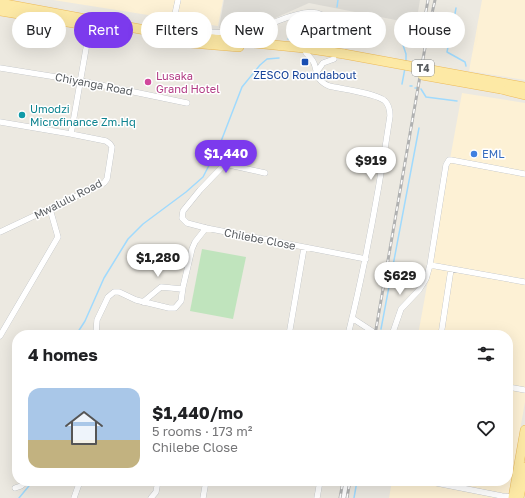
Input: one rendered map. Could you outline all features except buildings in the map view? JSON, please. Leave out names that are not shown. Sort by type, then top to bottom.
[{"type":"main road","name":"T4","points":[[0,2],[172,34],[305,51],[501,86],[525,87]]},
{"type":"main road","name":"T4","points":[[0,11],[74,23]]},
{"type":"main road","name":"T4","points":[[133,34],[191,44],[305,51]]},
{"type":"main road","name":"T4","points":[[501,86],[525,95]]},
{"type":"main road","points":[[517,498],[525,430]]},
{"type":"main road","points":[[517,498],[525,468]]},
{"type":"street","points":[[178,0],[175,16],[176,21],[184,27],[223,33],[245,34],[286,16]]},
{"type":"street","points":[[296,12],[305,10],[316,12]]},
{"type":"street","points":[[0,122],[71,134],[86,48]]},
{"type":"street","points":[[310,48],[305,51],[313,62],[316,73],[321,81],[329,86],[379,97],[388,105],[390,110],[379,187],[366,259],[349,330]]},
{"type":"street","points":[[316,73],[323,63],[338,56],[330,48]]},
{"type":"street","name":"Chiyanga Road","points":[[0,68],[81,81],[187,103]]},
{"type":"street","name":"Mwalulu Road","points":[[0,232],[104,183],[107,178],[112,147],[106,141],[71,134]]},
{"type":"street","points":[[394,330],[401,309],[420,290],[426,279],[430,265],[446,165],[449,160],[525,174]]},
{"type":"street","name":"Chilebe Close","points":[[265,173],[225,164],[194,197],[183,211],[182,218],[187,223],[206,228],[366,259]]},
{"type":"street","points":[[0,336],[58,237],[50,209]]},
{"type":"street","points":[[96,330],[97,320],[112,293],[119,292],[143,302],[175,308],[181,301],[182,289],[193,245],[206,228]]},
{"type":"street","points":[[290,330],[304,248]]},
{"type":"street","points":[[430,265],[525,282]]},
{"type":"street","points":[[442,330],[451,269]]},
{"type":"street","points":[[143,302],[161,287],[182,289]]},
{"type":"street","points":[[352,318],[370,330]]},
{"type":"street","points":[[513,388],[525,390]]},
{"type":"street","points":[[15,488],[21,486]]},
{"type":"street","points":[[74,498],[78,486]]},
{"type":"street","points":[[151,498],[156,492],[157,486]]},
{"type":"street","points":[[203,498],[205,486]]},
{"type":"street","points":[[317,498],[319,486]]},
{"type":"street","points":[[343,498],[345,486]]},
{"type":"street","points":[[453,486],[517,498]]},
{"type":"shaded area","points":[[53,0],[223,0],[218,26],[212,25],[212,12],[141,12],[141,14]]},
{"type":"shaded area","points":[[224,0],[420,0],[418,12],[394,12],[394,20],[386,18],[386,12],[355,12],[309,3],[278,17],[278,12],[222,12]]},
{"type":"shaded area","points":[[482,0],[525,0],[525,80],[469,71]]},
{"type":"shaded area","points":[[462,93],[525,103],[525,402],[513,470],[513,330],[419,330]]},
{"type":"shaded area","points":[[391,486],[510,486],[508,498],[389,498]]},
{"type":"green space","points":[[202,249],[246,257],[233,319],[190,311]]},
{"type":"waterway","points":[[337,7],[338,0]]},
{"type":"waterway","points":[[455,12],[456,8]]},
{"type":"waterway","points":[[404,48],[406,62]]},
{"type":"waterway","points":[[448,48],[447,52],[465,62],[466,66]]},
{"type":"waterway","points":[[79,330],[85,321],[104,278],[128,239],[143,224],[186,192],[203,177],[220,144],[242,87],[260,65],[267,59],[279,58]]},
{"type":"waterway","points":[[402,84],[405,68]]},
{"type":"waterway","points":[[421,89],[426,97],[457,101]]},
{"type":"waterway","points":[[381,329],[419,128]]},
{"type":"waterway","points":[[19,498],[29,486]]},
{"type":"waterway","points":[[354,498],[356,486]]},
{"type":"railway","points":[[426,12],[428,0]]},
{"type":"railway","points":[[376,330],[427,36],[435,0]]},
{"type":"railway","points":[[340,498],[342,486]]},
{"type":"railway","points":[[347,498],[349,486]]},
{"type":"place","name":"ZESCO Roundabout","points":[[305,62]]},
{"type":"place","name":"Lusaka Grand Hotel","points":[[148,82]]},
{"type":"place","name":"Umodzi Microfinance Zm.Hq","points":[[22,115]]},
{"type":"place","name":"EML","points":[[474,154]]}]
